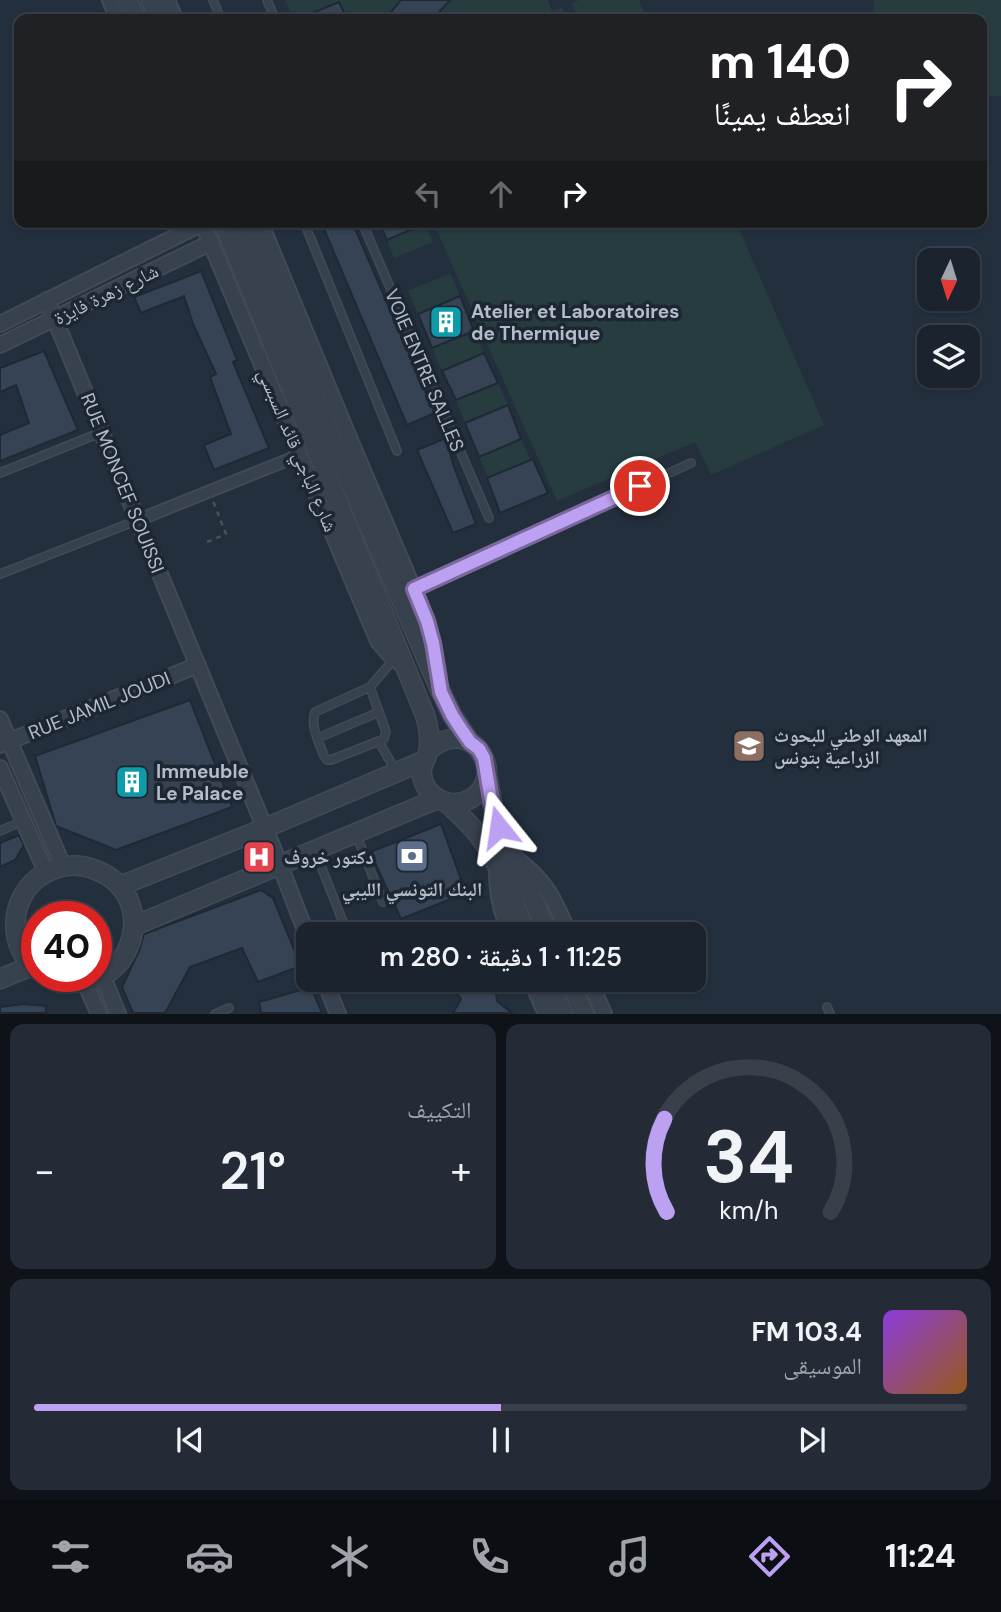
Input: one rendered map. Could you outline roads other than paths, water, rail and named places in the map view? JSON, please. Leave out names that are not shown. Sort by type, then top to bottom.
[{"type":"street","name":"شارع زهرة فايزة","points":[[0,324],[192,228]]},
{"type":"street","name":"شارع الباجي قائد السبسي","points":[[205,228],[378,640],[401,664]]},
{"type":"street","points":[[225,228],[401,664],[425,715],[428,724],[426,755],[421,771],[424,782],[429,792],[463,818],[481,838],[522,922]]},
{"type":"street","points":[[245,228],[331,438],[441,692],[470,742]]},
{"type":"street","points":[[262,228],[414,589],[430,632],[441,692]]},
{"type":"street","name":"شارع زهرة فايزة","points":[[0,345],[212,242]]},
{"type":"street","name":"RUE MONCEF SOUISSI","points":[[47,300],[281,865],[302,922]]},
{"type":"street","points":[[138,520],[300,455]]},
{"type":"street","name":"RUE JAMIL JOUDI","points":[[4,743],[198,665]]},
{"type":"street","points":[[0,719],[4,743],[54,869]]},
{"type":"street","points":[[120,886],[396,772],[426,755],[438,743],[459,738],[479,749],[484,758],[494,813],[543,922]]},
{"type":"street","points":[[0,768],[24,821],[54,869]]},
{"type":"street","points":[[134,926],[441,800],[456,803],[466,801],[482,789],[487,775]]},
{"type":"street","points":[[513,856],[540,879],[552,896],[564,922]]},
{"type":"street","points":[[21,951],[8,935],[21,897],[32,883],[54,869],[84,866],[104,872],[120,886],[131,904],[134,926],[130,946],[119,964],[112,970]]},
{"type":"street","points":[[497,868],[497,884],[506,922]]},
{"type":"street","points":[[0,979],[21,975]]},
{"type":"street","points":[[89,992],[99,1013]]},
{"type":"street","points":[[109,992],[118,1013]]},
{"type":"street","points":[[329,992],[338,1013]]},
{"type":"street","points":[[536,992],[546,1013]]},
{"type":"street","points":[[553,992],[563,1013]]},
{"type":"street","points":[[574,992],[584,1013]]},
{"type":"street","points":[[594,992],[604,1013]]},
{"type":"lane","points":[[306,228],[397,451]]},
{"type":"lane","name":"VOIE ENTRE SALLES","points":[[365,228],[489,518]]},
{"type":"lane","points":[[0,472],[102,432]]},
{"type":"lane","points":[[414,589],[691,463]]},
{"type":"lane","points":[[0,574],[138,520]]},
{"type":"lane","points":[[370,687],[386,732],[383,739],[327,760],[312,717],[314,712],[370,687],[401,664]]},
{"type":"lane","points":[[318,738],[379,712]]},
{"type":"lane","points":[[379,741],[396,772]]},
{"type":"lane","points":[[0,831],[24,821]]},
{"type":"lane","points":[[356,833],[383,902]]},
{"type":"lane","points":[[315,851],[343,922]]},
{"type":"lane","points":[[215,1013],[229,1008]]},
{"type":"place","name":"Atelier et Laboratoires de Thermique","points":[[446,322]]},
{"type":"place","name":"المعهد الوطني للبحوث الزراعية بتونس","points":[[749,746]]},
{"type":"place","name":"Immeuble Le Palace","points":[[132,782]]},
{"type":"place","name":"البنك التونسي الليبي","points":[[412,856]]},
{"type":"place","name":"دكتور خروف","points":[[259,857]]}]
